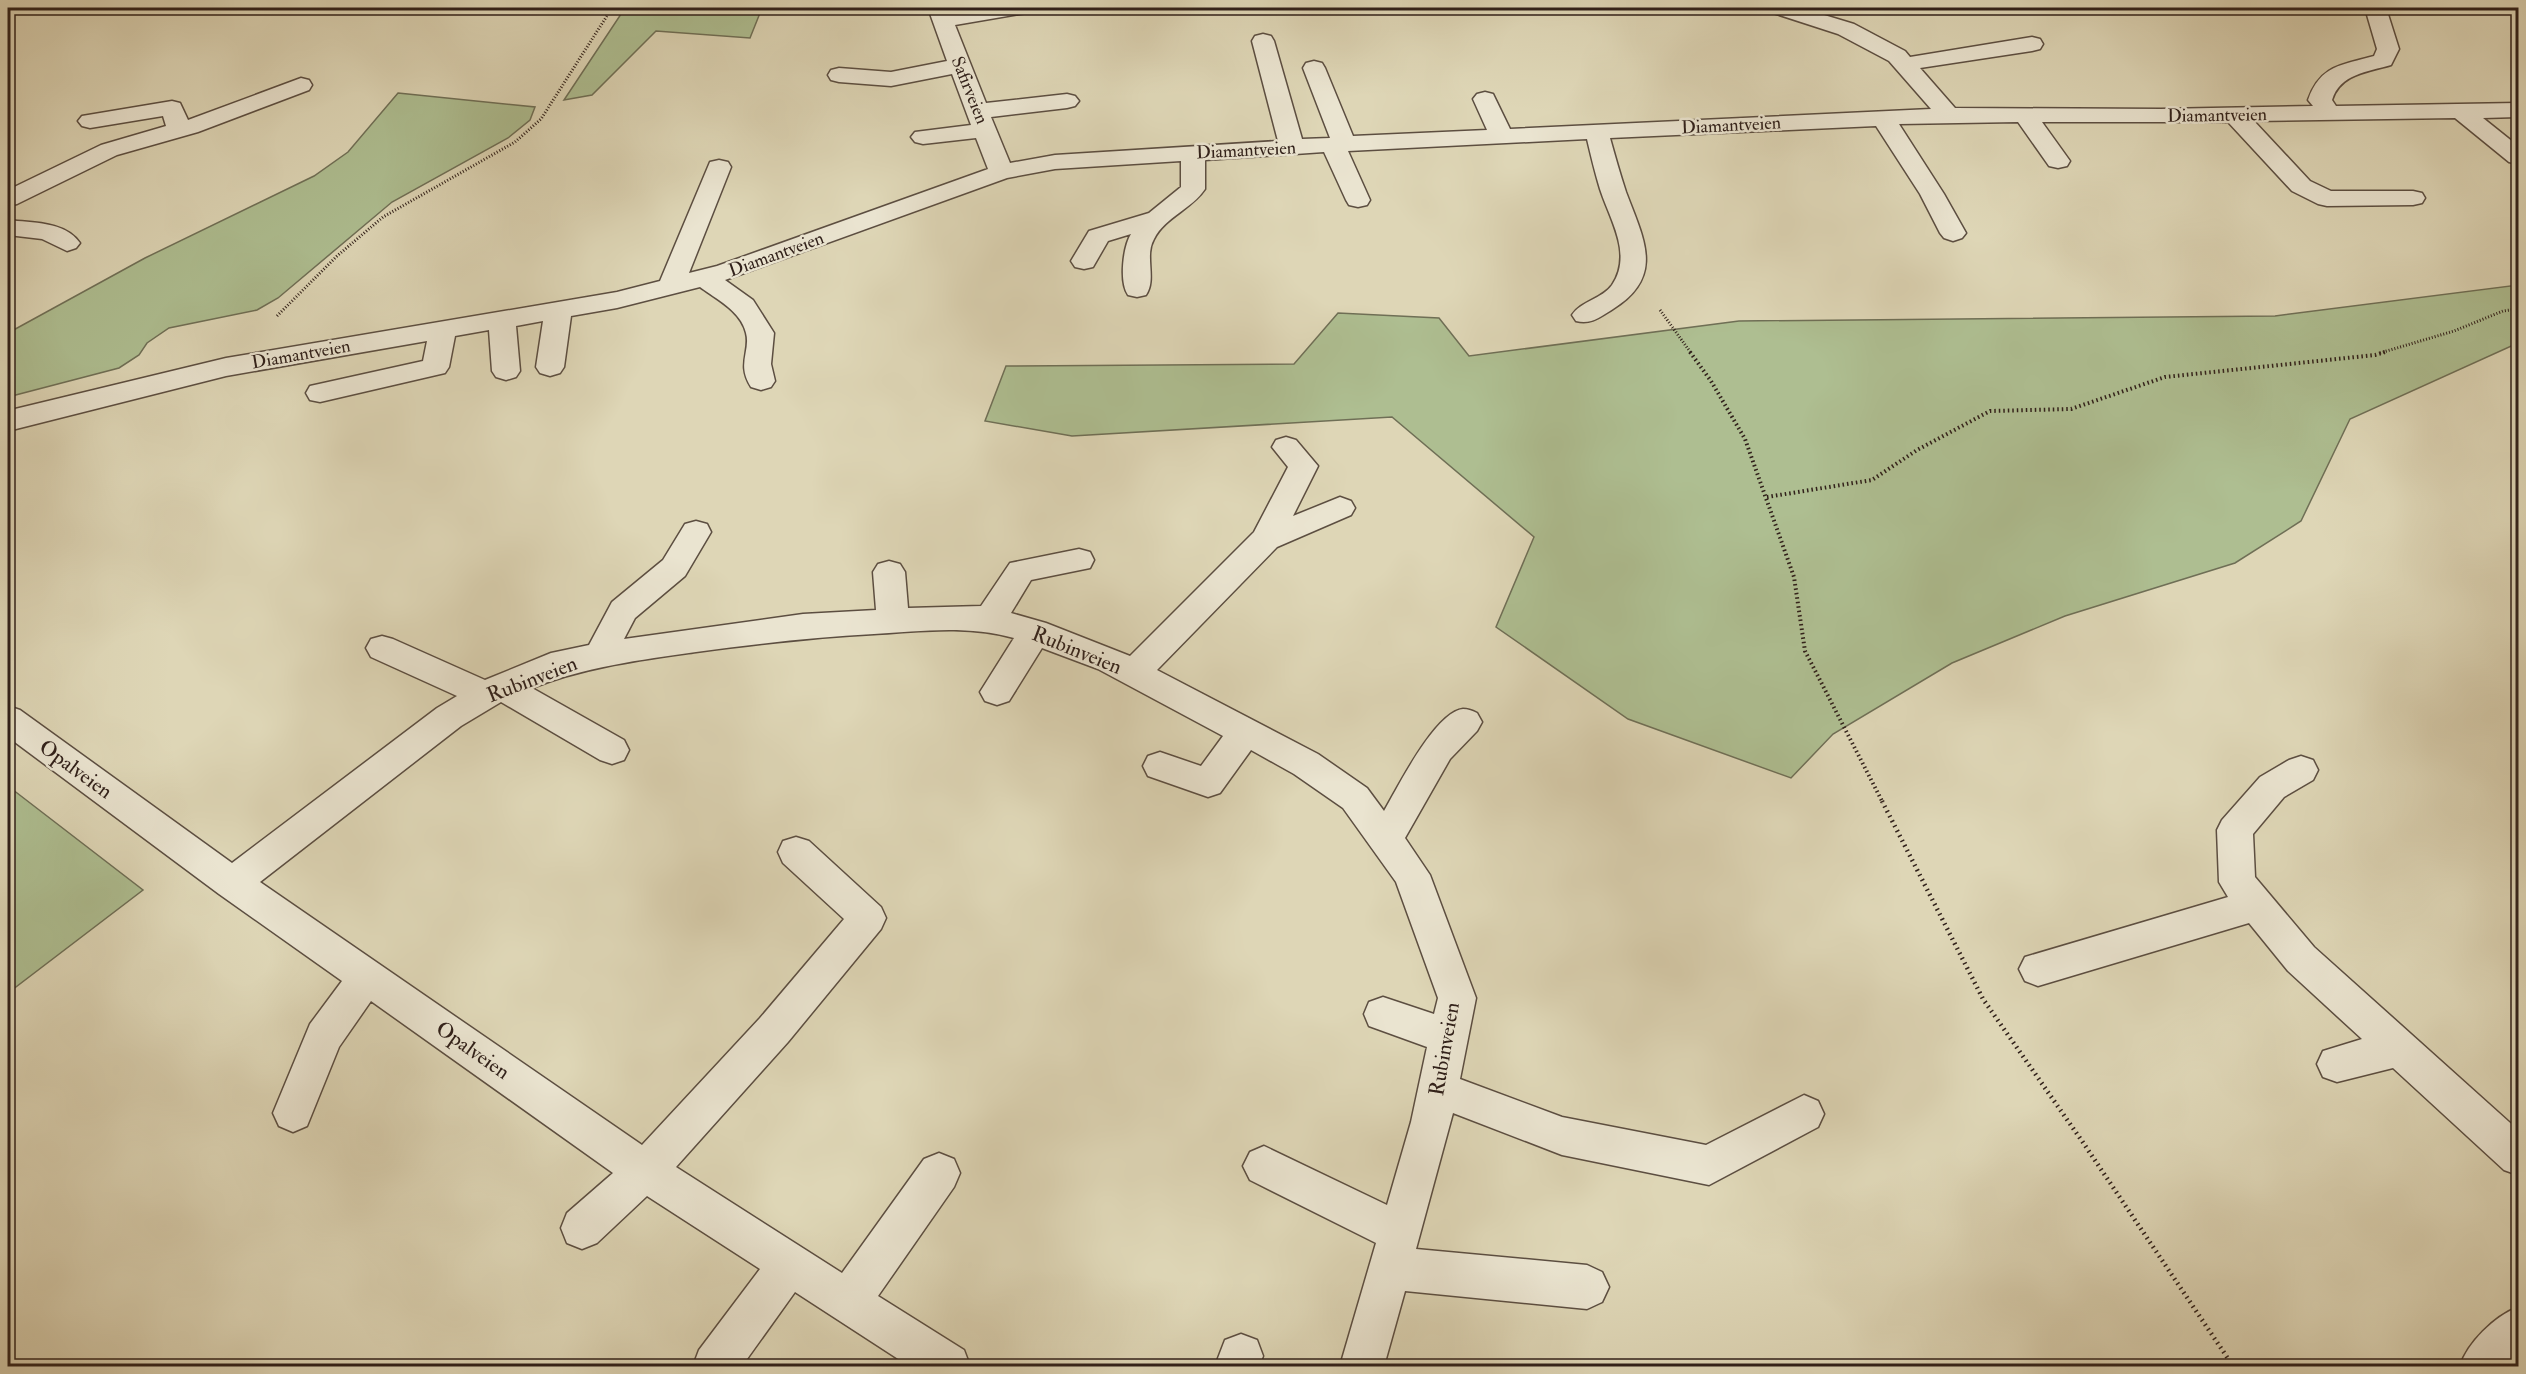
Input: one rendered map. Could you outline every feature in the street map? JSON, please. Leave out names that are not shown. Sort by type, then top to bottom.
[{"type":"street","points":[[941,14],[1020,8]]},
{"type":"street","points":[[2328,112],[2320,100],[2325,84],[2345,71],[2382,60],[2388,49],[2376,8]]},
{"type":"street","name":"Safirveien","points":[[941,14],[1001,172]]},
{"type":"street","points":[[1777,16],[1810,35],[1846,18]]},
{"type":"street","points":[[1777,16],[1823,21],[1846,18],[1906,64],[1949,115]]},
{"type":"street","points":[[1885,48],[1990,29]]},
{"type":"street","points":[[1263,41],[1292,148]]},
{"type":"street","points":[[1906,64],[2032,44]]},
{"type":"street","points":[[839,75],[891,79],[959,66]]},
{"type":"street","points":[[1314,68],[1358,200]]},
{"type":"street","points":[[8,199],[109,150],[179,130],[302,85]]},
{"type":"street","points":[[1485,99],[1501,136]]},
{"type":"street","points":[[923,137],[1067,101]]},
{"type":"street","points":[[90,121],[172,108],[179,130]]},
{"type":"street","points":[[2460,110],[2494,140],[2518,157]]},
{"type":"street","name":"Diamantveien","points":[[8,422],[226,367],[617,300],[737,268],[1001,172],[1054,162],[1882,117],[2160,116],[2518,110]]},
{"type":"street","points":[[2234,114],[2301,186],[2327,199],[2413,198]]},
{"type":"street","points":[[2025,116],[2058,161]]},
{"type":"street","points":[[2160,116],[2179,137]]},
{"type":"street","points":[[1882,117],[1932,194],[1953,233]]},
{"type":"street","points":[[1585,315],[1619,294],[1633,272],[1632,237],[1613,190],[1596,131]]},
{"type":"street","points":[[1137,289],[1139,243],[1158,218],[1193,189],[1193,153]]},
{"type":"street","points":[[671,286],[719,167]]},
{"type":"street","points":[[1084,261],[1098,236],[1158,218]]},
{"type":"street","points":[[8,228],[48,232],[67,243]]},
{"type":"street","points":[[705,278],[744,306],[760,333],[757,364],[761,381]]},
{"type":"street","points":[[550,368],[558,310]]},
{"type":"street","points":[[502,320],[506,371]]},
{"type":"street","points":[[320,393],[435,367],[443,330]]},
{"type":"street","points":[[1132,673],[1266,539],[1303,466],[1286,447]]},
{"type":"street","points":[[1266,539],[1340,508]]},
{"type":"street","points":[[600,655],[624,610],[674,567],[696,532]]},
{"type":"street","points":[[990,620],[1021,571],[1079,560]]},
{"type":"street","points":[[889,572],[892,621]]},
{"type":"street","name":"Rubinveien","points":[[232,883],[448,717],[494,691],[563,662],[658,645],[803,626],[963,616],[990,620],[1035,632],[1110,660],[1306,764],[1354,798],[1412,875],[1457,999],[1438,1089],[1362,1366]]},
{"type":"street","points":[[997,692],[1035,632]]},
{"type":"street","points":[[382,648],[494,691],[612,750]]},
{"type":"street","name":"Opalveien","points":[[8,719],[232,883],[645,1171],[948,1366]]},
{"type":"street","points":[[1386,840],[1438,749],[1465,722]]},
{"type":"street","points":[[1160,766],[1208,783],[1245,732]]},
{"type":"street","points":[[2301,770],[2272,787],[2235,830],[2237,882],[2301,959],[2518,1156]]},
{"type":"street","points":[[582,1228],[645,1171],[774,1030],[868,918],[796,852]]},
{"type":"street","points":[[2038,969],[2256,905]]},
{"type":"street","points":[[293,1113],[324,1037],[367,976]]},
{"type":"street","points":[[1383,1014],[1449,1037]]},
{"type":"street","points":[[2337,1064],[2399,1048]]},
{"type":"street","points":[[1438,1089],[1562,1136],[1708,1166],[1804,1114]]},
{"type":"street","points":[[1264,1166],[1395,1250],[1587,1287]]},
{"type":"street","points":[[847,1302],[939,1173]]},
{"type":"street","points":[[715,1366],[789,1265]]},
{"type":"street","points":[[2483,1366],[2518,1329]]},
{"type":"path","points":[[226,367],[337,256],[383,217],[515,142],[541,119],[612,8]]},
{"type":"path","points":[[1633,272],[1711,381],[1744,439],[1767,497],[1794,577],[1805,651],[1983,999],[2082,1141],[2233,1366]]},
{"type":"path","points":[[1767,497],[1872,480],[1917,450],[1990,411],[2071,409],[2165,377],[2375,356],[2454,332],[2503,311],[2518,309]]},
{"type":"green space","points":[[625,8],[762,8],[750,38],[656,31],[592,95],[564,100]]},
{"type":"green space","points":[[398,93],[535,107],[530,120],[508,138],[392,202],[278,298],[257,310],[169,328],[147,343],[139,355],[119,368],[8,397],[8,333],[145,258],[314,176],[348,152]]},
{"type":"green space","points":[[2518,285],[2518,343],[2350,419],[2301,521],[2235,563],[2065,616],[1952,663],[1833,734],[1791,778],[1628,719],[1496,627],[1534,537],[1392,417],[1072,436],[985,421],[1006,366],[1294,364],[1338,313],[1439,318],[1469,356],[1739,321],[2275,316]]},
{"type":"green space","points":[[8,786],[143,890],[8,993]]}]
